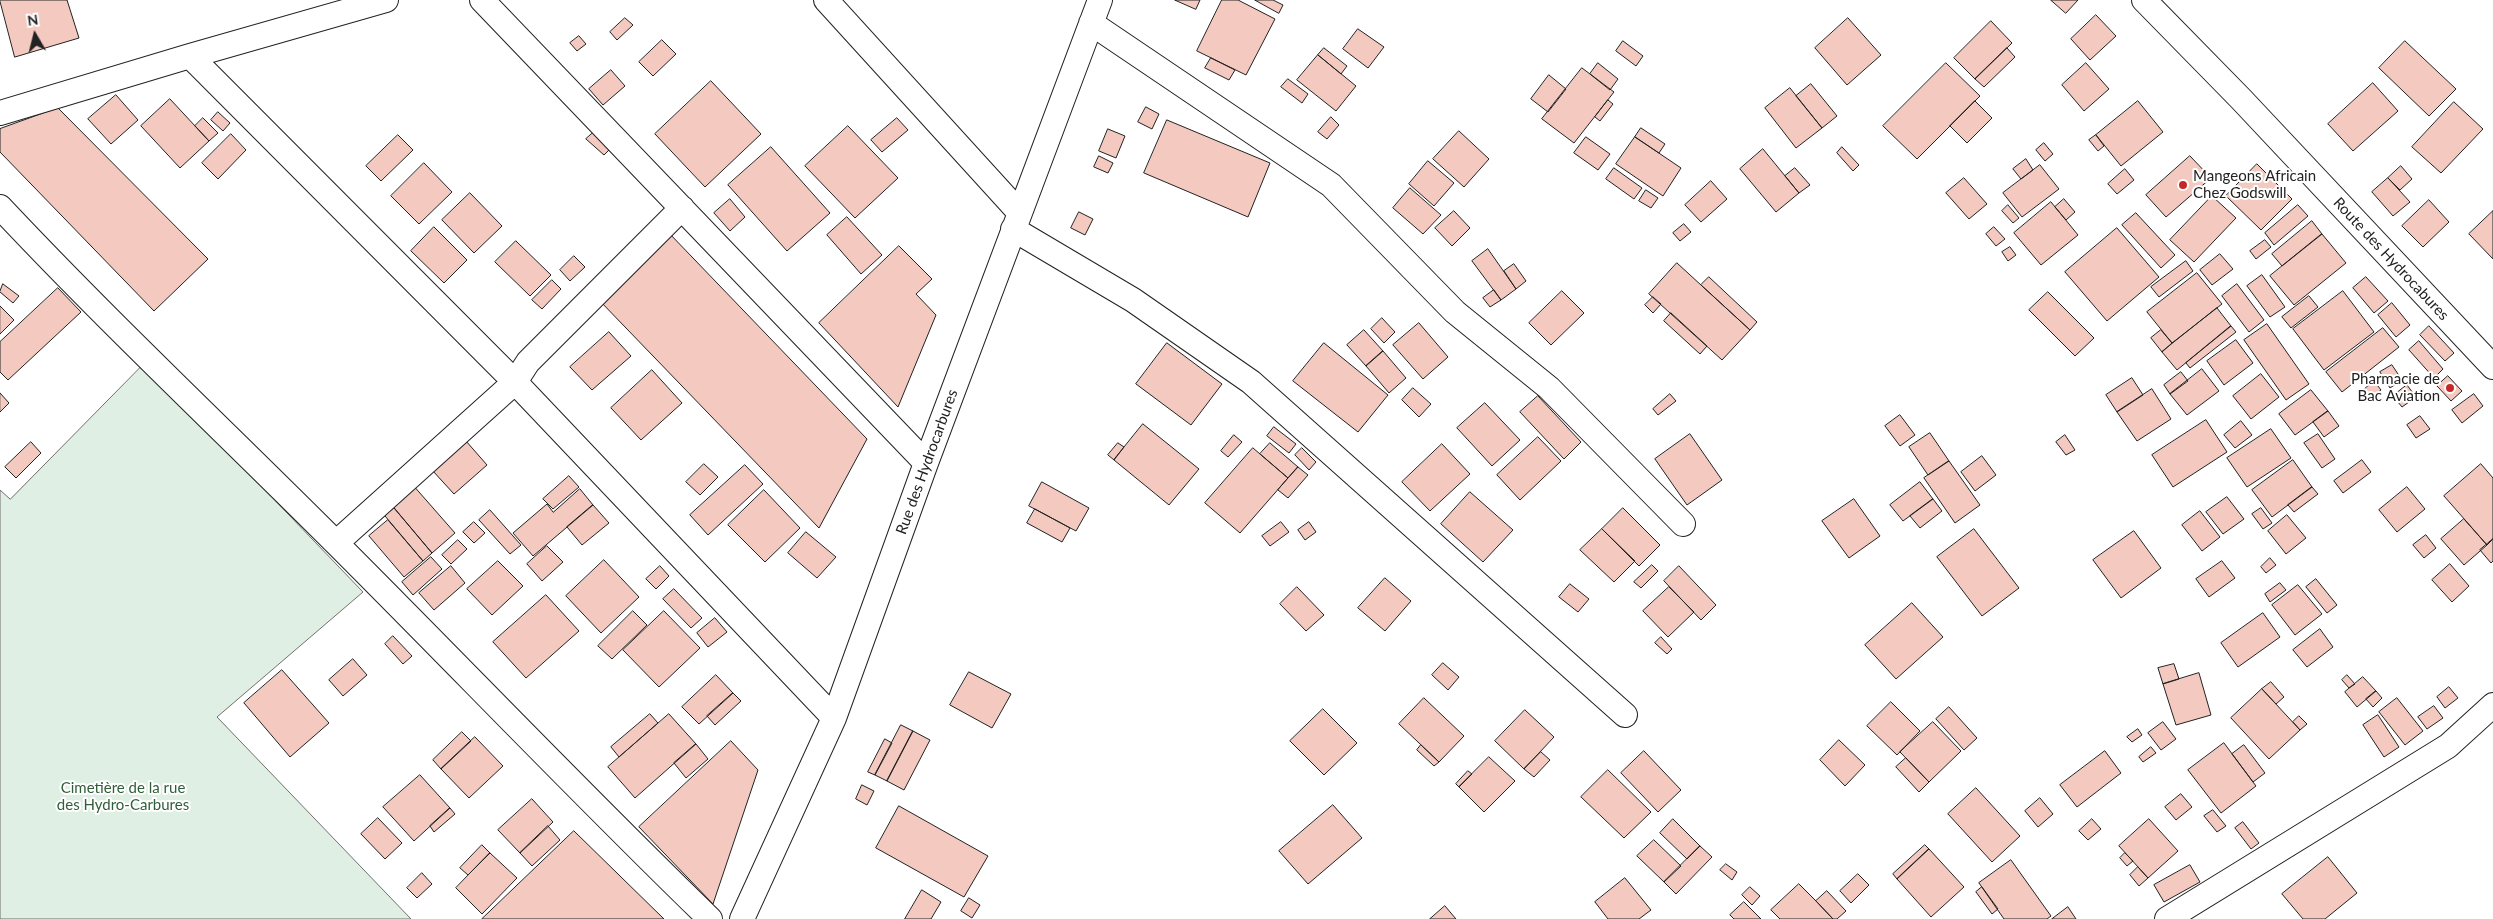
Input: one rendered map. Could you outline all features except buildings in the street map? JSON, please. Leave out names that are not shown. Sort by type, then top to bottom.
[{"type":"street","points":[[0,113],[386,0]]},
{"type":"street","points":[[482,0],[926,463]]},
{"type":"street","points":[[826,0],[1016,221],[1251,382],[1625,715]]},
{"type":"street","name":"Rue des Hydrocarbures","points":[[742,919],[834,718],[926,463],[1100,0]]},
{"type":"street","name":"Route des Hydrocabures","points":[[2144,0],[2241,99],[2493,367]]},
{"type":"street","points":[[1091,23],[1331,185],[1455,312],[1549,388],[1683,524]]},
{"type":"street","points":[[190,56],[515,382],[834,718]]},
{"type":"street","points":[[0,207],[75,287],[336,543],[588,802],[710,919]]},
{"type":"street","points":[[336,543],[515,382],[528,362],[682,208]]},
{"type":"street","points":[[2167,919],[2448,746],[2493,705]]},
{"type":"green space","name":"Cimetière de la rue des Hydro-Carbures","points":[[144,364],[363,592],[217,717],[411,919],[0,919],[0,490],[10,499]]},
{"type":"place","name":"Mangeons Africain Chez Godswill","points":[[2183,185]]},
{"type":"place","name":"Pharmacie de Bac Aviation","points":[[2450,388]]}]
